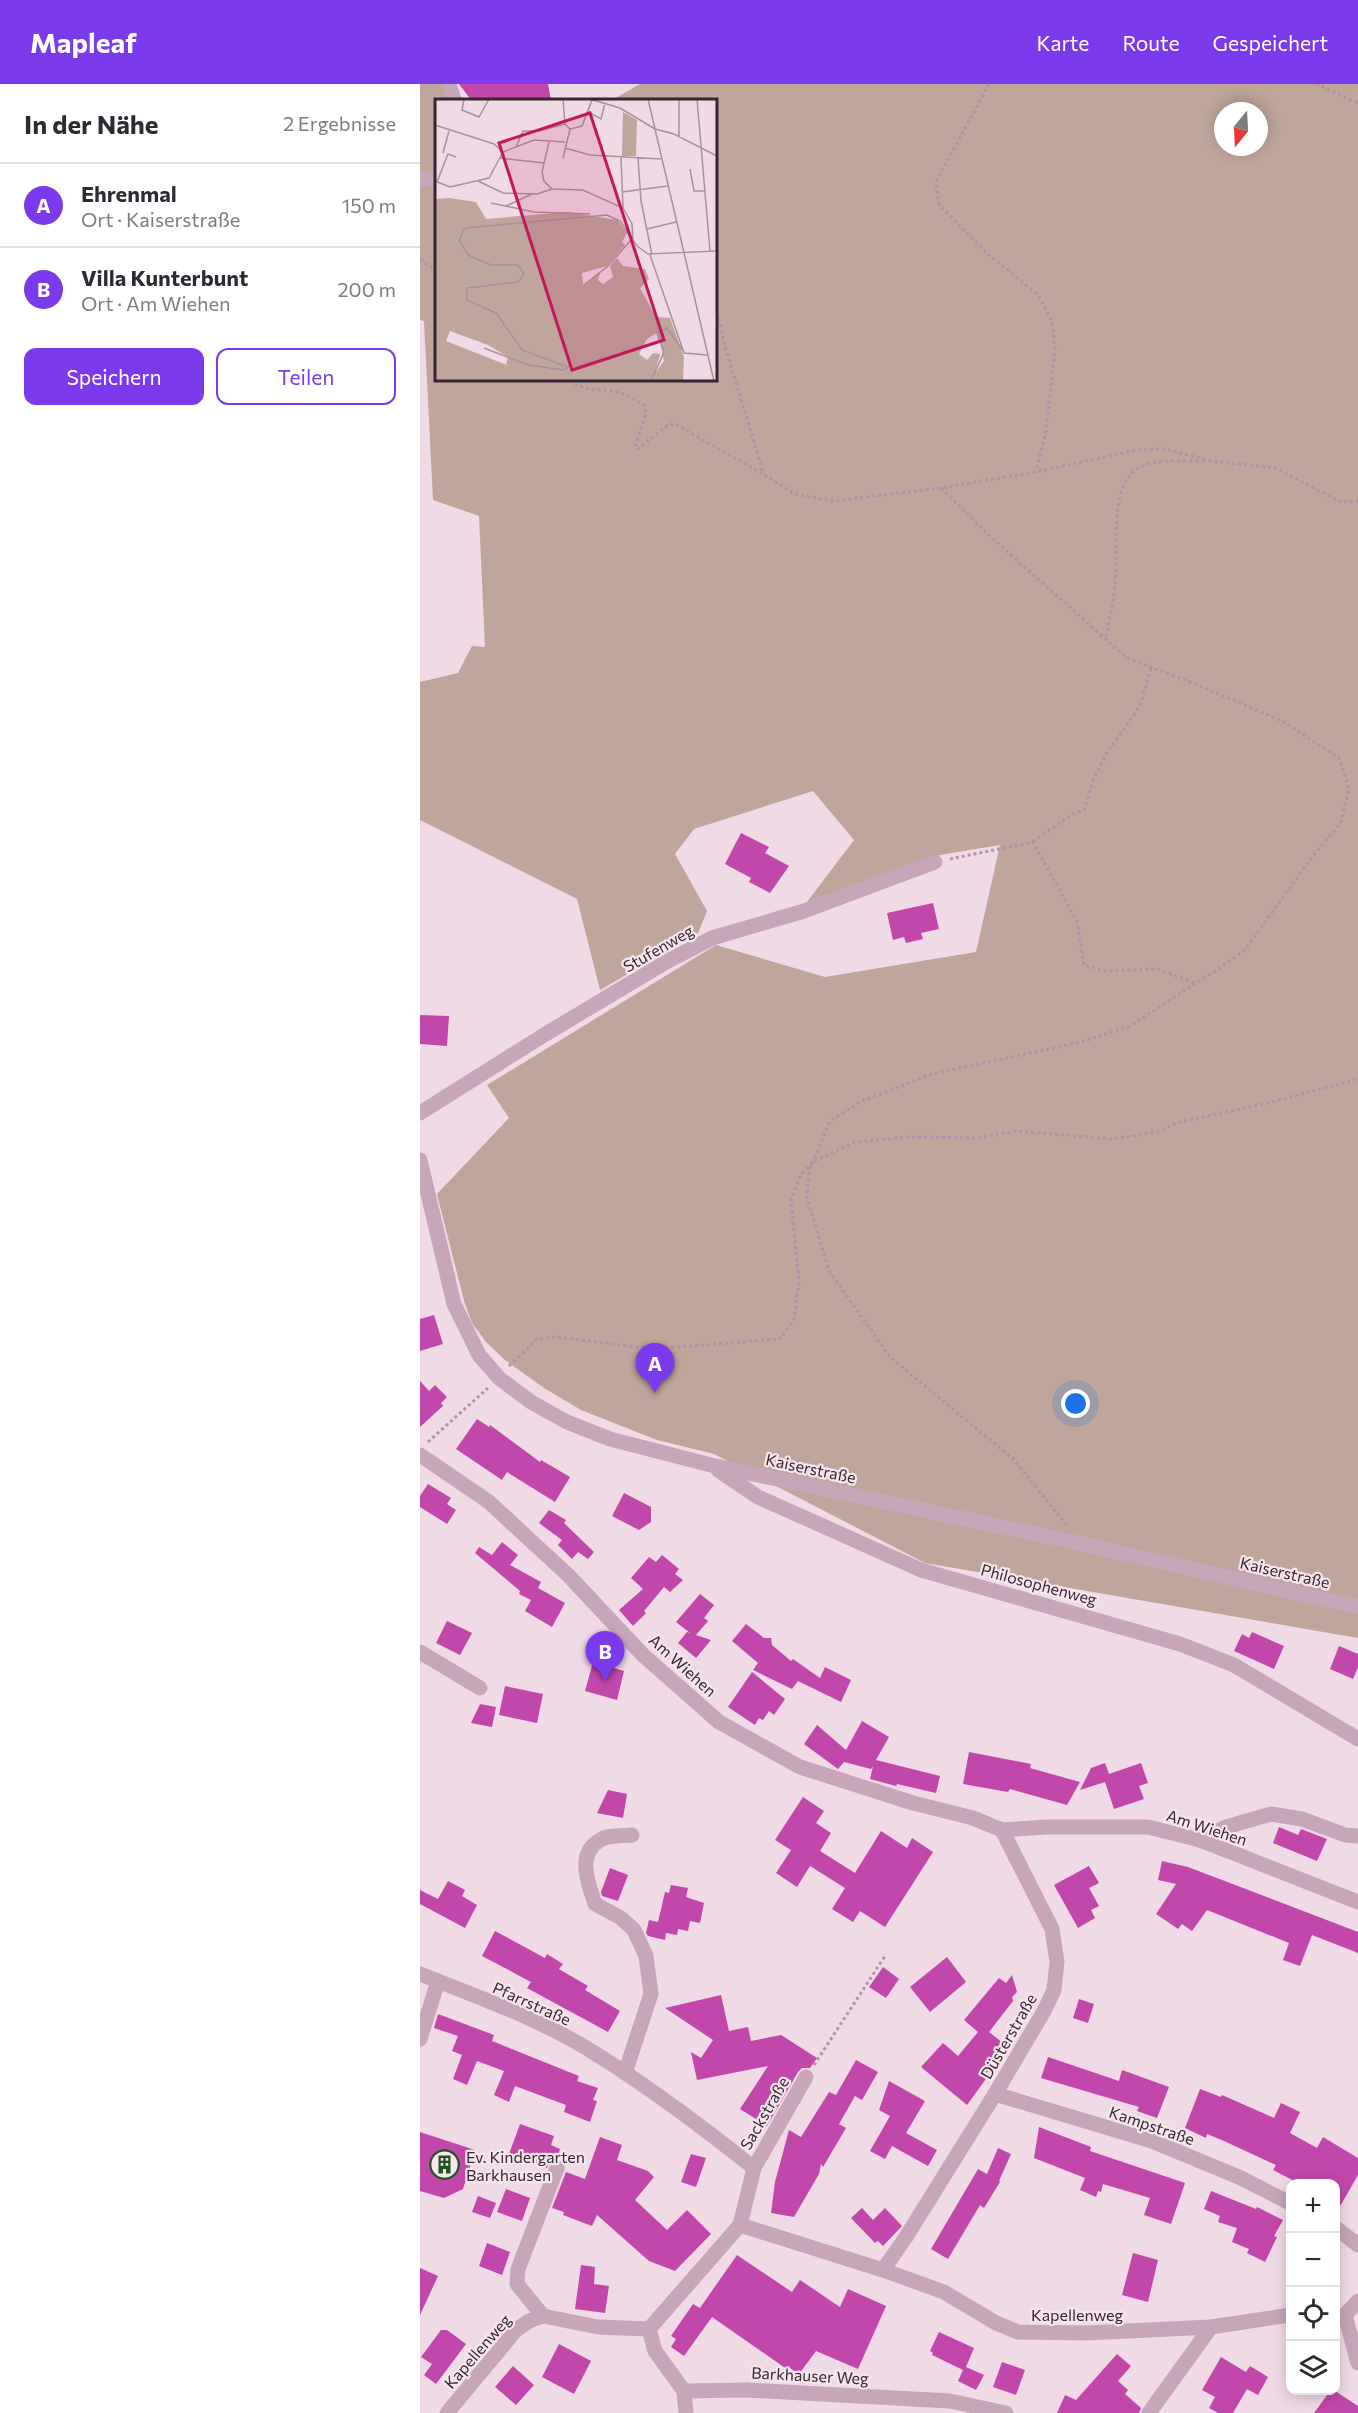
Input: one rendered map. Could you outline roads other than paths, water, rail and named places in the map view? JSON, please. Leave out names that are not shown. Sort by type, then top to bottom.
[{"type":"street","points":[[449,84],[454,99]]},
{"type":"street","points":[[420,180],[435,177]]},
{"type":"street","name":"Stufenweg","points":[[420,1113],[544,1035],[666,962],[712,938],[804,911],[935,862]]},
{"type":"street","name":"Kaiserstraße","points":[[420,1160],[454,1304],[479,1355],[499,1378],[531,1402],[567,1422],[610,1439],[711,1465],[1078,1543],[1358,1607]]},
{"type":"street","name":"Am Wiehen","points":[[420,1455],[489,1502],[569,1576],[644,1655],[719,1722],[800,1767],[913,1803],[973,1818],[1002,1830],[1046,1827],[1148,1827],[1200,1840],[1358,1902]]},
{"type":"street","name":"Philosophenweg","points":[[711,1465],[758,1497],[921,1570],[1180,1644],[1234,1665],[1358,1739]]},
{"type":"street","points":[[420,1652],[480,1688]]},
{"type":"street","points":[[1200,1840],[1226,1827],[1271,1814],[1302,1819],[1345,1835],[1358,1836]]},
{"type":"street","name":"Düsterstraße","points":[[883,2270],[995,2094],[1054,1990],[1057,1962],[1052,1929],[1002,1830]]},
{"type":"street","points":[[625,2073],[651,1994],[646,1956],[634,1930],[621,1918],[595,1904],[585,1873],[590,1849],[601,1838],[632,1835]]},
{"type":"street","name":"Pfarrstraße","points":[[420,1974],[546,2026],[583,2046],[625,2073],[754,2168]]},
{"type":"street","points":[[420,2039],[438,1981]]},
{"type":"street","name":"Sackstraße","points":[[754,2168],[806,2077]]},
{"type":"street","name":"Kampstraße","points":[[995,2094],[1152,2141],[1241,2178],[1286,2202]]},
{"type":"street","points":[[557,2168],[518,2270],[517,2284],[543,2316],[598,2327],[649,2329]]},
{"type":"street","points":[[649,2329],[740,2225],[754,2168]]},
{"type":"street","name":"Kapellenweg","points":[[740,2225],[883,2270],[944,2292],[996,2323],[1018,2332],[1086,2333],[1211,2327],[1286,2316]]},
{"type":"street","points":[[1340,2232],[1358,2245]]},
{"type":"street","points":[[1358,2301],[1340,2315],[1358,2363]]},
{"type":"street","name":"Kapellenweg","points":[[447,2413],[516,2330],[529,2320],[543,2316]]},
{"type":"street","points":[[1149,2413],[1211,2327]]},
{"type":"street","points":[[649,2329],[655,2351],[684,2391],[686,2413]]},
{"type":"street","name":"Barkhauser Weg","points":[[684,2391],[781,2391],[950,2401],[1006,2413]]},
{"type":"place","name":"Ehrenmal","points":[[655,1393]]},
{"type":"place","name":"Villa Kunterbunt","points":[[605,1681]]},
{"type":"place","name":"Ev. Kindergarten Barkhausen","points":[[445,2165]]}]
